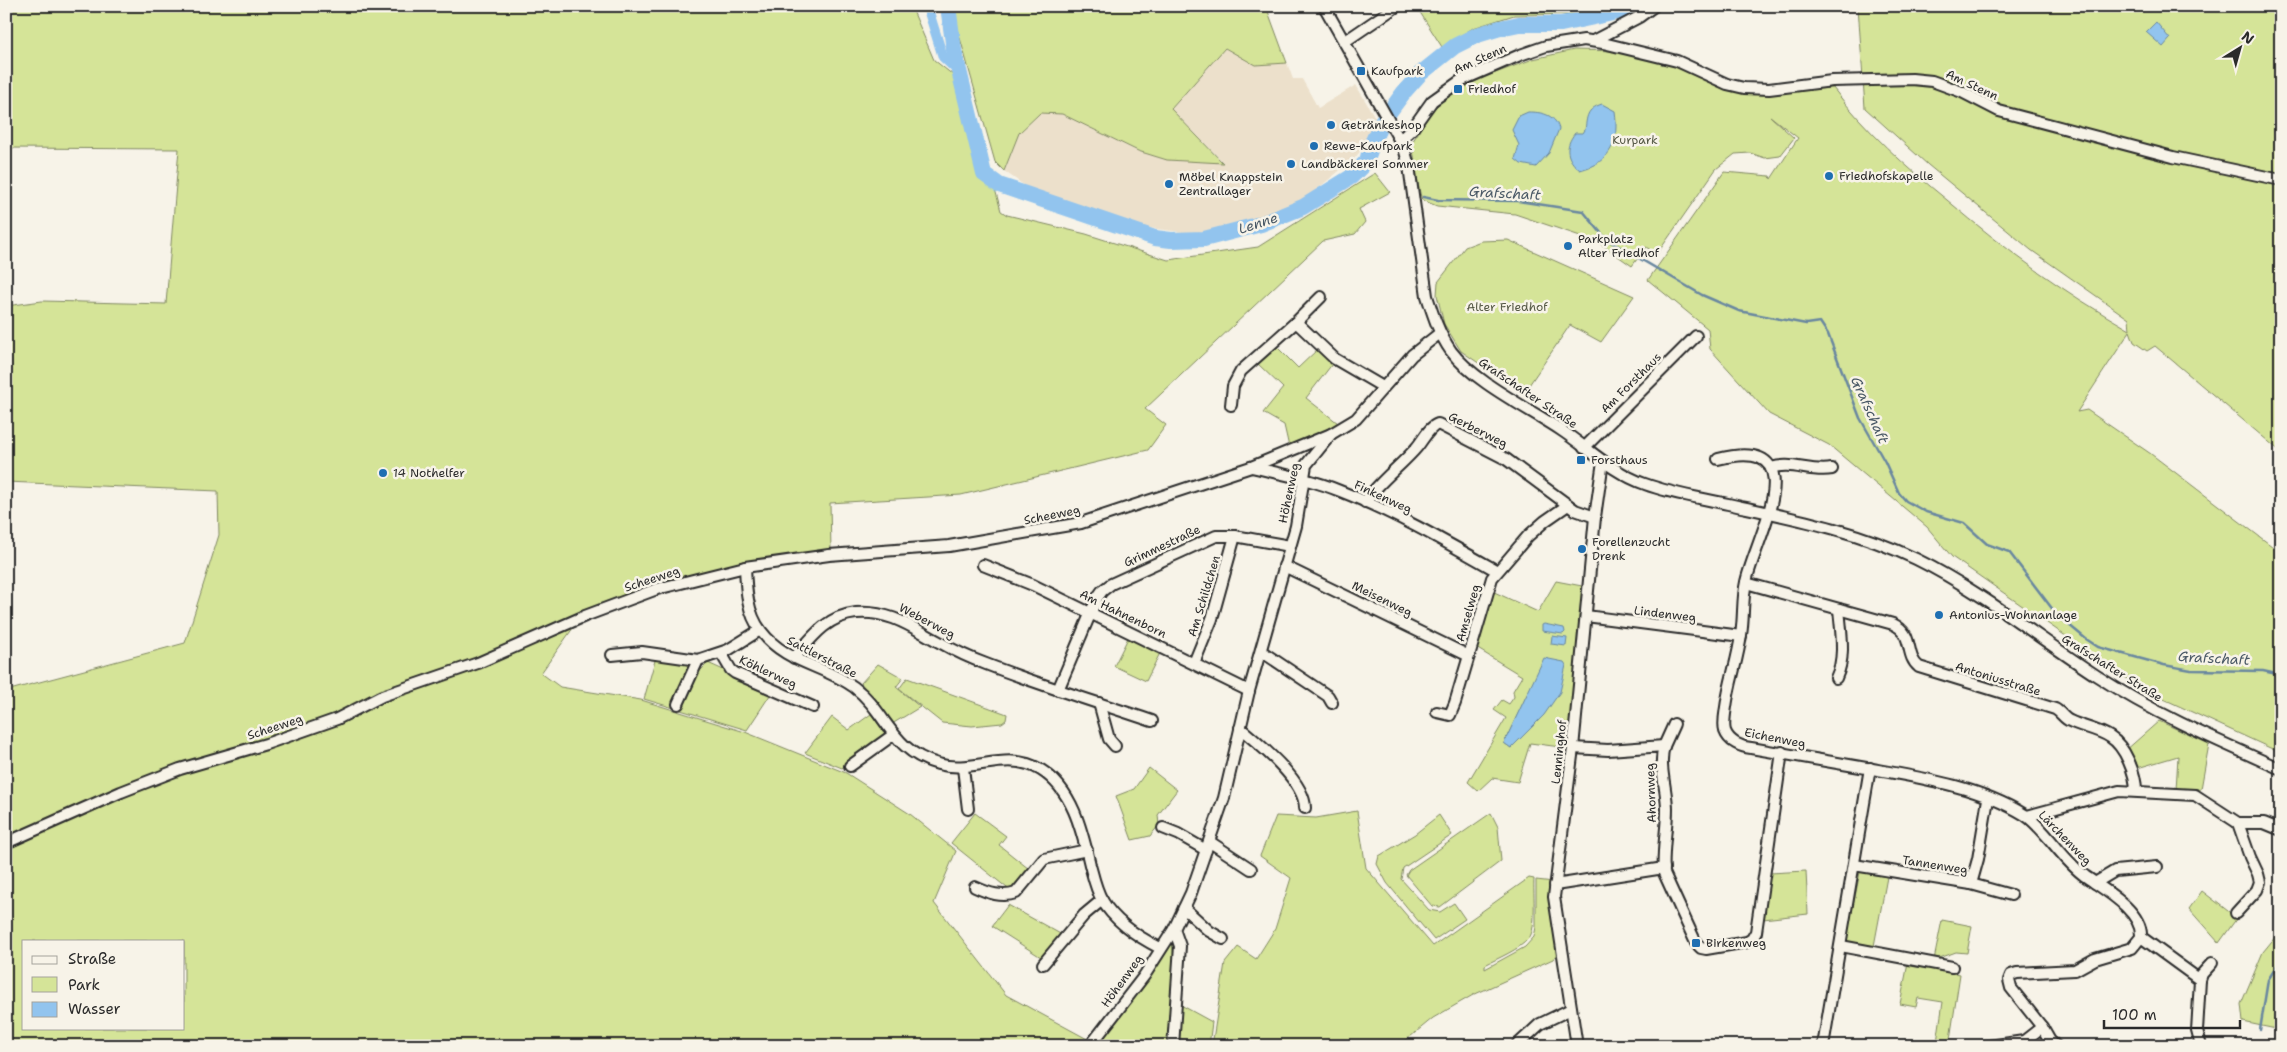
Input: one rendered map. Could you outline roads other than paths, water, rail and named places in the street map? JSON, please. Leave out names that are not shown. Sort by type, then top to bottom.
[{"type":"street","name":"Grafschafter Straße","points":[[1324,6],[1372,89],[1407,156],[1427,296],[1440,333],[1452,351],[1473,373],[1632,479],[1652,487],[1842,530],[1915,559],[1963,585],[2090,672],[2136,700],[2192,730],[2281,770]]},
{"type":"street","points":[[1344,42],[1397,6]]},
{"type":"street","name":"Am Stenn","points":[[1593,41],[1638,17],[1654,6]]},
{"type":"street","name":"Am Stenn","points":[[1398,137],[1412,129],[1423,111],[1437,97],[1460,81],[1509,59],[1546,46],[1576,41],[1593,41],[1677,61],[1727,84],[1744,88],[1769,89],[1832,82],[1912,79],[1932,81],[1962,92],[1999,111],[2173,157],[2281,180]]},
{"type":"street","points":[[1231,404],[1233,386],[1241,371],[1321,297]]},
{"type":"street","points":[[1296,322],[1335,359],[1383,387]]},
{"type":"street","name":"Höhenweg","points":[[1090,1046],[1144,976],[1160,948],[1174,929],[1208,846],[1224,798],[1249,691],[1290,546],[1299,509],[1303,478],[1309,460],[1331,434],[1356,419],[1418,349],[1440,333]]},
{"type":"street","name":"Am Forsthaus","points":[[1584,448],[1696,336]]},
{"type":"street","name":"Gerberweg","points":[[1365,502],[1372,491],[1415,450],[1433,426],[1438,424],[1506,459],[1568,505],[1579,512],[1595,517]]},
{"type":"street","name":"Scheeweg","points":[[6,843],[120,792],[180,769],[257,747],[337,719],[382,696],[478,663],[585,616],[657,588],[745,567],[829,555],[949,546],[1061,528],[1120,511],[1250,467],[1331,434]]},
{"type":"street","points":[[1718,459],[1744,454],[1758,458],[1771,468],[1775,483],[1770,513]]},
{"type":"street","name":"Lenninghof","points":[[1577,1046],[1555,910],[1555,885],[1573,748],[1595,517],[1603,461]]},
{"type":"street","points":[[1771,468],[1783,465],[1811,470],[1832,469]]},
{"type":"street","name":"Finkenweg","points":[[1250,467],[1303,478],[1365,502],[1430,534],[1497,571]]},
{"type":"street","name":"Amselweg","points":[[1437,712],[1450,716],[1489,584],[1497,571],[1537,528],[1568,505]]},
{"type":"street","name":"Eichenweg","points":[[1770,513],[1746,583],[1741,636],[1726,704],[1724,727],[1726,734],[1731,740],[1744,746],[1870,768]]},
{"type":"street","name":"Grimmestraße","points":[[1092,613],[1102,591],[1111,584],[1209,538],[1235,536],[1290,546]]},
{"type":"street","name":"Am Schildchen","points":[[1194,663],[1212,618],[1235,536]]},
{"type":"street","name":"Am Hahnenborn","points":[[983,565],[1033,584],[1249,691]]},
{"type":"street","name":"Meisenweg","points":[[1284,566],[1469,656]]},
{"type":"street","name":"Sattlerstraße","points":[[745,567],[751,614],[760,630],[778,649],[837,677],[855,688],[866,698],[893,735],[923,759],[940,765],[963,768],[1006,760],[1022,762],[1039,768],[1059,786],[1078,818],[1102,900],[1125,926],[1160,948]]},
{"type":"street","name":"Antoniusstraße","points":[[1746,583],[1893,624],[1906,634],[1914,662],[1919,667],[2055,709],[2070,722],[2110,737],[2127,761],[2135,781],[2136,791]]},
{"type":"street","points":[[1836,678],[1841,668],[1842,656],[1839,609]]},
{"type":"street","name":"Weberweg","points":[[794,658],[821,627],[829,622],[855,613],[880,613],[895,617],[985,664],[1152,721]]},
{"type":"street","points":[[1058,690],[1092,613]]},
{"type":"street","name":"Lindenweg","points":[[1586,616],[1741,636]]},
{"type":"street","name":"Köhlerweg","points":[[612,655],[642,652],[698,660],[721,653],[760,630]]},
{"type":"street","points":[[1261,650],[1328,696],[1332,703]]},
{"type":"street","name":"Köhlerweg","points":[[721,653],[731,670],[735,673],[813,707]]},
{"type":"street","points":[[678,704],[698,660]]},
{"type":"street","points":[[1099,703],[1109,739],[1116,746]]},
{"type":"street","name":"Ahornweg","points":[[1664,868],[1667,810],[1663,771],[1664,746],[1674,724]]},
{"type":"street","points":[[1240,728],[1265,750],[1289,776],[1303,796],[1305,808]]},
{"type":"street","points":[[850,766],[893,735]]},
{"type":"street","name":"Ahornweg","points":[[1573,748],[1608,750],[1664,746]]},
{"type":"street","points":[[1555,885],[1664,868],[1696,943],[1700,948],[1706,949],[1752,939],[1757,928],[1782,752]]},
{"type":"street","points":[[963,768],[968,809]]},
{"type":"street","points":[[1823,1046],[1870,768]]},
{"type":"street","name":"Lärchenweg","points":[[1870,768],[1926,778],[1988,799],[2027,816],[2077,870],[2133,914],[2140,925],[2141,937]]},
{"type":"street","points":[[2027,816],[2113,792],[2136,791],[2192,794],[2238,823],[2264,823],[2281,830]]},
{"type":"street","points":[[1971,884],[1978,859],[1988,799]]},
{"type":"street","points":[[2236,913],[2252,898],[2260,882],[2238,823]]},
{"type":"street","points":[[1163,828],[1208,846],[1251,869]]},
{"type":"street","points":[[975,888],[990,894],[1011,895],[1016,893],[1044,860],[1087,850]]},
{"type":"street","name":"Tannenweg","points":[[1854,865],[1971,884],[2010,896]]},
{"type":"street","name":"Lärchenweg","points":[[2095,883],[2115,871],[2157,867]]},
{"type":"street","points":[[1043,964],[1084,915],[1102,900]]},
{"type":"street","points":[[1184,908],[1209,931],[1223,939]]},
{"type":"street","points":[[1173,1046],[1180,946],[1174,929]]},
{"type":"street","points":[[2056,1046],[2050,1041],[2042,1027],[2011,988],[2009,980],[2011,975],[2017,973],[2075,970],[2095,959],[2132,948],[2141,937],[2200,980]]},
{"type":"street","points":[[1841,946],[1952,967]]},
{"type":"street","points":[[2201,1046],[2196,1031],[2200,980],[2202,974],[2212,963]]},
{"type":"street","points":[[1516,1046],[1540,1024],[1571,1009]]},
{"type":"street","points":[[1989,1046],[2024,1041],[2042,1027]]},
{"type":"water","points":[[2156,22],[2170,39],[2163,47],[2146,32]]},
{"type":"water","points":[[1602,104],[1615,111],[1616,132],[1614,141],[1611,149],[1600,162],[1580,170],[1569,157],[1569,143],[1575,133],[1583,133],[1585,130],[1590,111]]},
{"type":"water","points":[[1528,112],[1542,113],[1551,117],[1559,129],[1549,153],[1536,167],[1521,164],[1515,159],[1519,145],[1512,130],[1519,116]]},
{"type":"water","points":[[1542,625],[1564,628],[1565,632],[1563,634],[1542,631]]},
{"type":"water","points":[[1552,636],[1567,638],[1566,646],[1551,644]]},
{"type":"water","points":[[1544,658],[1564,662],[1566,665],[1560,692],[1544,715],[1511,748],[1504,743]]},
{"type":"waterway","points":[[927,6],[943,57],[959,72]]},
{"type":"waterway","name":"Lenne","points":[[948,6],[954,50],[984,174],[999,185],[1155,238],[1171,240],[1204,239],[1261,224],[1303,207],[1351,177],[1367,161],[1372,143],[1382,122],[1404,92],[1420,74],[1455,46],[1477,35],[1500,28],[1519,24],[1561,24],[1627,10],[1634,6]]},
{"type":"waterway","name":"Grafschaft","points":[[1367,161],[1377,164]]},
{"type":"waterway","name":"Grafschaft","points":[[1423,197],[1438,200],[1518,201],[1583,211],[1606,239],[1702,295],[1739,311],[1806,324],[1820,322],[1828,334],[1860,418],[1885,462],[1899,493],[1906,501],[1926,512],[1964,523],[1987,544],[2009,552],[2057,615],[2086,639],[2098,647],[2164,665],[2191,670],[2263,671],[2281,675]]},
{"type":"waterway","points":[[2260,1030],[2268,980],[2281,959]]},
{"type":"place","name":"Kaufpark","points":[[1361,71]]},
{"type":"place","name":"Friedhof","points":[[1458,89]]},
{"type":"place","name":"Getränkeshop","points":[[1331,125]]},
{"type":"place","name":"Rewe-Kaufpark","points":[[1314,146]]},
{"type":"place","name":"Landbäckerei Sommer","points":[[1291,164]]},
{"type":"place","name":"Friedhofskapelle","points":[[1829,176]]},
{"type":"place","name":"Möbel Knappstein Zentrallager","points":[[1169,184]]},
{"type":"place","name":"Parkplatz Alter Friedhof","points":[[1568,246]]},
{"type":"place","name":"Forsthaus","points":[[1581,460]]},
{"type":"place","name":"14 Nothelfer","points":[[383,473]]},
{"type":"place","name":"Forellenzucht Drenk","points":[[1582,549]]},
{"type":"place","name":"Antonius-Wohnanlage","points":[[1939,615]]},
{"type":"place","name":"Birkenweg","points":[[1696,943]]},
{"type":"park label","name":"Kurpark","points":[[1635,140]]},
{"type":"park label","name":"Alter Friedhof","points":[[1507,307]]}]
